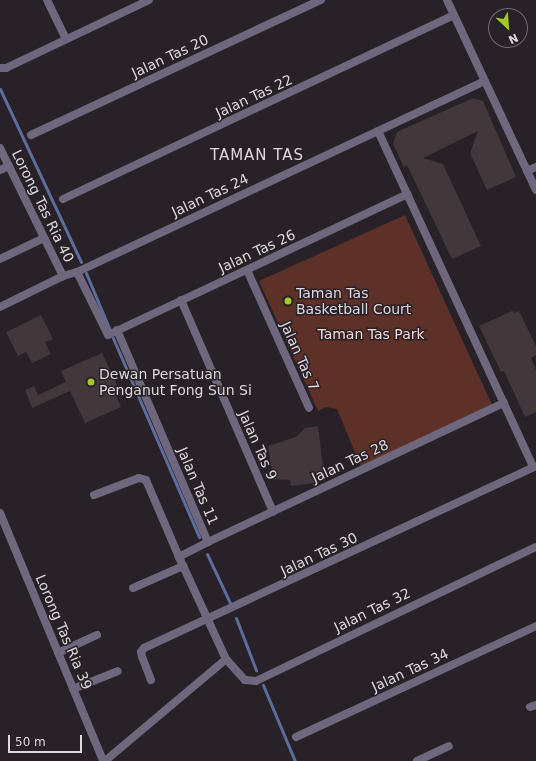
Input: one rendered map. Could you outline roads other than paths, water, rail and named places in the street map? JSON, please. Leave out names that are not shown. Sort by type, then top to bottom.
[{"type":"street","points":[[47,0],[66,39]]},
{"type":"street","points":[[1,68],[149,0]]},
{"type":"street","name":"Jalan Tas 20","points":[[31,135],[321,0]]},
{"type":"street","points":[[447,0],[536,190]]},
{"type":"street","name":"Jalan Tas 22","points":[[63,199],[454,15]]},
{"type":"street","name":"Jalan Tas 24","points":[[0,306],[63,276],[77,272],[485,81]]},
{"type":"street","points":[[378,131],[535,467]]},
{"type":"street","name":"Lorong Tas Ria 40","points":[[0,148],[63,276]]},
{"type":"street","points":[[0,170],[9,166]]},
{"type":"street","points":[[527,171],[536,167]]},
{"type":"street","name":"Jalan Tas 26","points":[[117,330],[407,194]]},
{"type":"street","points":[[0,259],[44,238]]},
{"type":"street","name":"Jalan Tas 7","points":[[247,270],[309,408]]},
{"type":"street","points":[[77,272],[105,333],[108,335],[117,330]]},
{"type":"street","name":"Jalan Tas 9","points":[[181,300],[273,512]]},
{"type":"street","name":"Jalan Tas 11","points":[[117,330],[208,542],[179,557]]},
{"type":"street","name":"Jalan Tas 28","points":[[208,542],[504,403]]},
{"type":"street","name":"Jalan Tas 30","points":[[151,680],[141,652],[535,467]]},
{"type":"street","points":[[94,495],[139,478],[146,480],[183,566],[226,659],[104,761]]},
{"type":"street","name":"Lorong Tas Ria 39","points":[[0,513],[104,761]]},
{"type":"street","name":"Jalan Tas 32","points":[[226,659],[245,680],[256,681],[536,547]]},
{"type":"street","points":[[134,588],[183,566]]},
{"type":"street","name":"Jalan Tas 34","points":[[296,737],[536,626]]},
{"type":"street","points":[[58,653],[97,635]]},
{"type":"street","points":[[73,689],[118,671]]},
{"type":"street","points":[[417,761],[449,746]]},
{"type":"waterway","points":[[0,89],[81,262]]},
{"type":"waterway","points":[[86,273],[109,328]]},
{"type":"waterway","points":[[113,338],[199,537]]},
{"type":"waterway","points":[[207,554],[231,605]]},
{"type":"waterway","points":[[236,618],[256,670]]},
{"type":"waterway","points":[[263,685],[295,761]]},
{"type":"place","name":"Taman Tas Basketball Court","points":[[288,301]]},
{"type":"place","name":"Dewan Persatuan Penganut Fong Sun Si","points":[[91,382]]},
{"type":"district","name":"TAMAN TAS","points":[[257,156]]},
{"type":"park label","name":"Taman Tas Park","points":[[371,334]]}]
